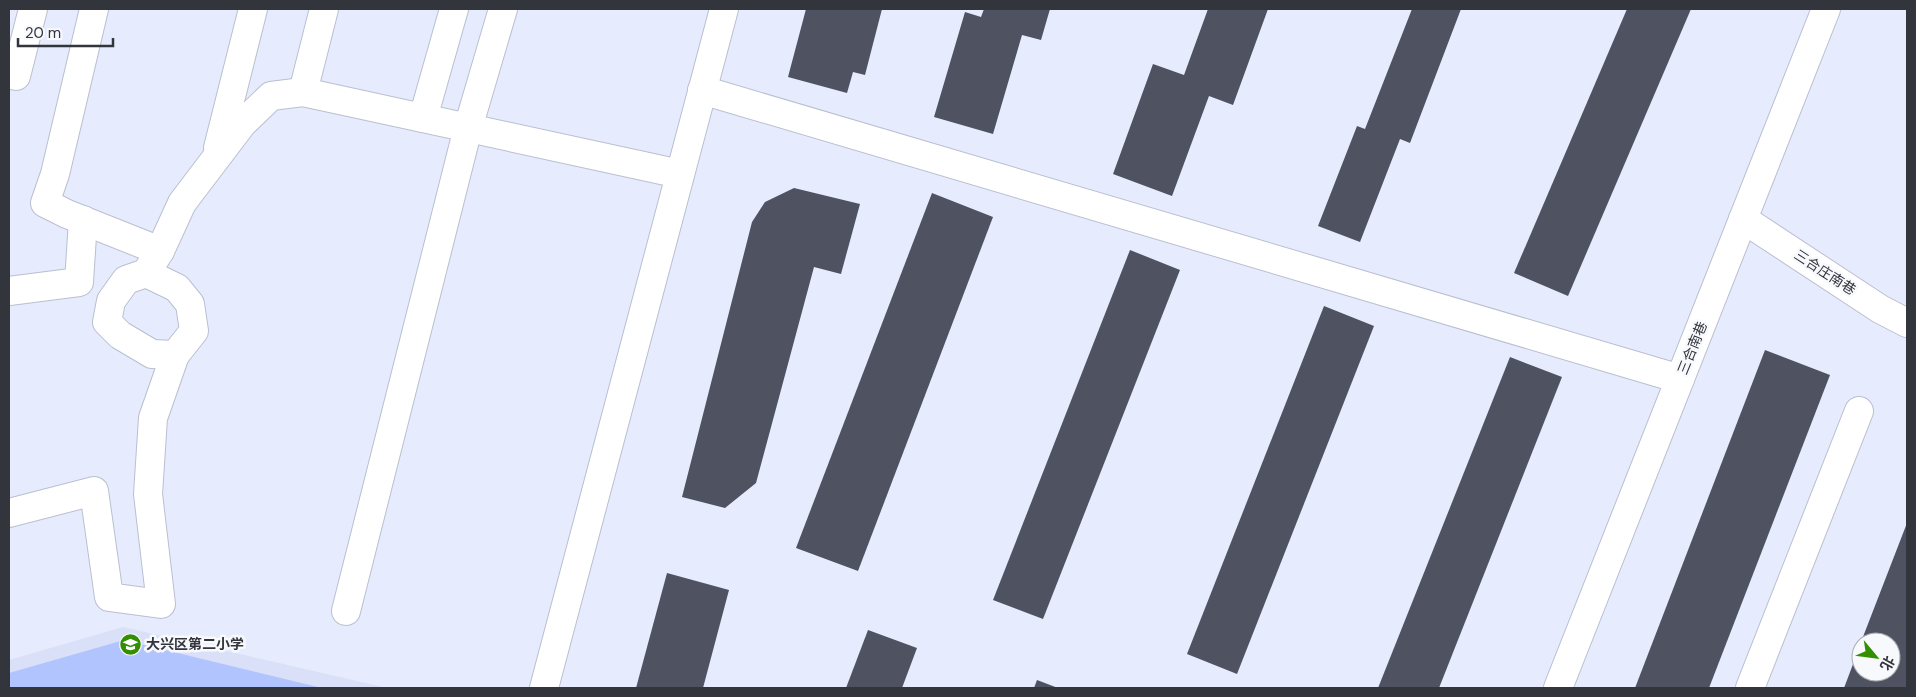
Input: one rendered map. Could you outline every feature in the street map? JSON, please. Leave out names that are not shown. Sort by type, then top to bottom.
[{"type":"street","points":[[16,76],[33,9]]},
{"type":"street","points":[[9,513],[94,491],[109,597],[161,604],[148,494],[153,418],[175,355],[194,331],[190,304],[153,262],[83,220],[46,203],[55,174],[94,9]]},
{"type":"street","points":[[216,158],[253,9]]},
{"type":"street","points":[[302,92],[324,9]]},
{"type":"street","points":[[423,118],[454,9]]},
{"type":"street","points":[[346,610],[468,128],[503,9]]},
{"type":"street","points":[[544,688],[724,9]]},
{"type":"street","name":"三合南巷","points":[[1558,688],[1826,9]]},
{"type":"street","points":[[702,90],[1680,379]]},
{"type":"street","points":[[175,355],[152,354],[120,335],[107,322],[111,301],[126,280],[153,262],[182,203],[242,124],[271,96],[302,92],[680,174]]},
{"type":"street","name":"三合庄南巷","points":[[1744,218],[1880,308],[1907,323]]},
{"type":"street","points":[[9,291],[79,282],[83,220]]},
{"type":"street","points":[[1750,688],[1859,410]]},
{"type":"shaded area","name":"大兴区第二小学","points":[[123,627],[387,688],[9,688],[9,660]]},
{"type":"shaded area","name":"大兴区第二小学","points":[[124,640],[322,688],[9,688],[9,673]]},
{"type":"building","points":[[806,9],[882,9],[865,75],[853,72],[847,93],[788,77]]},
{"type":"building","points":[[984,9],[1050,9],[1041,40],[1022,35],[993,134],[934,117],[965,12],[981,17]]},
{"type":"building","points":[[1208,9],[1268,9],[1233,105],[1209,96],[1172,196],[1113,174],[1153,64],[1184,75]]},
{"type":"building","points":[[1412,9],[1461,9],[1410,143],[1400,139],[1360,242],[1318,226],[1357,126],[1365,129]]},
{"type":"building","points":[[1627,9],[1691,9],[1568,296],[1514,273]]},
{"type":"building","points":[[794,188],[860,204],[841,274],[814,267],[756,483],[725,508],[682,497],[752,222],[765,202]]},
{"type":"building","points":[[932,193],[993,217],[858,571],[796,548]]},
{"type":"building","points":[[1130,250],[1180,270],[1043,619],[993,600]]},
{"type":"building","points":[[1324,306],[1374,326],[1237,674],[1187,654]]},
{"type":"building","points":[[1765,350],[1830,375],[1709,688],[1635,688]]},
{"type":"building","points":[[1510,357],[1562,377],[1439,688],[1378,688]]},
{"type":"building","points":[[1907,523],[1907,688],[1844,688],[1851,669],[1851,682],[1901,682],[1901,632],[1865,632]]},
{"type":"building","points":[[667,573],[729,590],[703,688],[636,688]]},
{"type":"building","points":[[868,630],[917,648],[902,688],[846,688]]},
{"type":"building","points":[[1037,680],[1058,688],[1034,688]]},
{"type":"place","name":"大兴区第二小学","points":[[130,644]]}]
